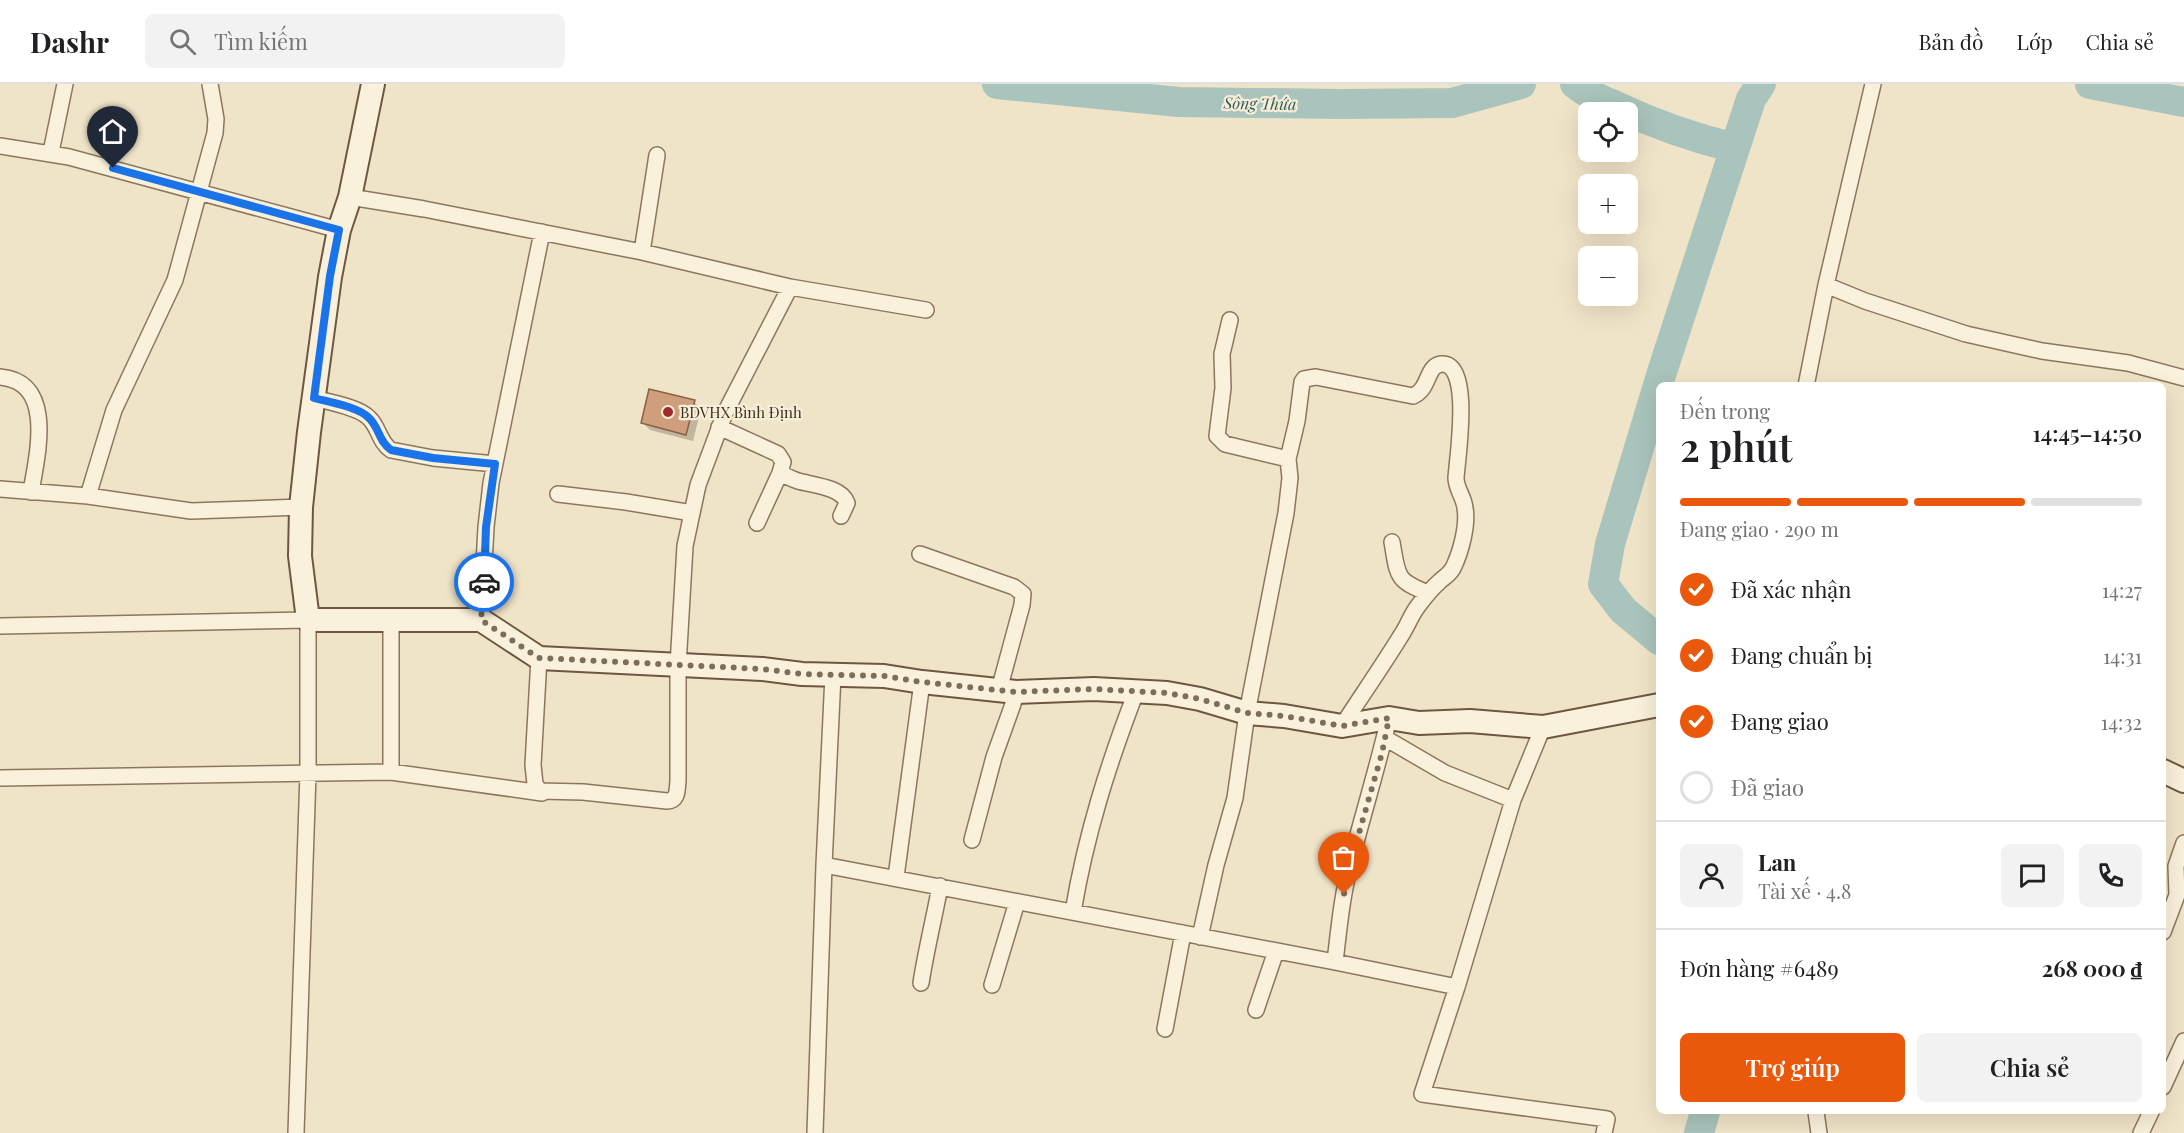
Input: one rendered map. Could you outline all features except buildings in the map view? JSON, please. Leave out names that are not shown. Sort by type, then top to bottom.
[{"type":"street","points":[[51,152],[65,84]]},
{"type":"street","points":[[88,496],[114,410],[175,280],[215,133],[216,118],[210,84]]},
{"type":"street","points":[[296,1133],[309,773],[308,620],[300,556],[301,507],[330,276],[339,230],[350,197],[373,84]]},
{"type":"street","points":[[1807,382],[1826,285],[1873,84]]},
{"type":"street","points":[[0,146],[51,152],[339,230]]},
{"type":"street","points":[[642,252],[657,155]]},
{"type":"street","points":[[350,197],[642,252],[790,287],[926,310]]},
{"type":"street","points":[[481,620],[486,527],[495,464],[542,232]]},
{"type":"street","points":[[1826,285],[1965,334],[2034,349],[2128,363],[2184,378]]},
{"type":"street","points":[[0,778],[391,772],[542,793],[583,792],[674,800],[678,781],[678,666],[685,546],[698,485],[719,427],[790,287]]},
{"type":"street","points":[[1230,320],[1222,354],[1223,388],[1217,436],[1225,444],[1288,459]]},
{"type":"street","points":[[1200,937],[1216,865],[1235,798],[1247,713],[1286,513],[1290,478],[1288,459],[1297,421],[1302,382],[1304,379],[1316,377],[1413,396],[1422,392],[1427,378],[1437,365],[1444,363],[1449,365],[1457,378],[1462,397],[1456,482],[1465,507],[1465,515],[1459,550],[1450,574],[1428,593],[1416,608],[1342,726]]},
{"type":"street","points":[[0,377],[11,378],[25,386],[34,399],[40,433],[31,492]]},
{"type":"street","points":[[314,398],[362,412],[369,418],[385,446],[391,450],[433,458],[495,464]]},
{"type":"street","points":[[719,427],[778,454],[783,462],[757,523]]},
{"type":"street","points":[[780,473],[794,480],[844,496],[847,502],[841,516]]},
{"type":"street","points":[[0,489],[88,496],[192,511],[301,507]]},
{"type":"street","points":[[558,494],[692,513]]},
{"type":"street","points":[[1392,542],[1400,578],[1410,586],[1428,593]]},
{"type":"street","points":[[920,554],[1014,587],[1023,594],[1007,691],[1013,704],[994,756],[972,840]]},
{"type":"street","points":[[0,626],[308,620],[481,620],[539,658],[752,668],[802,674],[884,676],[1007,691],[1094,689],[1180,695],[1247,713],[1284,716],[1342,726],[1387,728],[1419,723],[1470,721],[1543,727],[1656,706]]},
{"type":"street","points":[[390,620],[391,772]]},
{"type":"street","points":[[539,658],[533,765],[535,784],[542,793]]},
{"type":"street","points":[[815,1133],[833,675]]},
{"type":"street","points":[[896,877],[922,682]]},
{"type":"street","points":[[1073,912],[1083,855],[1105,776],[1136,692]]},
{"type":"street","points":[[1543,727],[1513,800],[1422,1094],[1607,1119],[1604,1133]]},
{"type":"street","points":[[1387,728],[1445,773],[1513,800]]},
{"type":"street","points":[[1335,962],[1341,906],[1351,861],[1387,728]]},
{"type":"street","points":[[2166,773],[2184,782]]},
{"type":"street","points":[[2166,924],[2177,896],[2176,866],[2184,843]]},
{"type":"street","points":[[824,865],[896,877],[1456,987]]},
{"type":"street","points":[[921,983],[926,948],[940,886]]},
{"type":"street","points":[[992,985],[1017,902]]},
{"type":"street","points":[[1165,1029],[1183,933]]},
{"type":"street","points":[[1256,1010],[1276,951]]},
{"type":"street","points":[[2166,1080],[2184,1041]]},
{"type":"street","points":[[1816,1114],[1819,1133]]},
{"type":"street","points":[[2141,1133],[2150,1114]]},
{"type":"waterway","name":"Sông Thứa","points":[[997,84],[1179,102],[1341,104],[1452,103],[1521,84]]},
{"type":"waterway","name":"Sông Thứa","points":[[1575,84],[1584,91],[1645,119],[1735,148]]},
{"type":"waterway","points":[[1659,382],[1751,99],[1761,84]]},
{"type":"waterway","points":[[2090,84],[2184,102]]},
{"type":"waterway","points":[[1656,392],[1610,544],[1603,584],[1623,610],[1656,638]]},
{"type":"waterway","points":[[1699,1133],[1704,1114]]},
{"type":"way so far","points":[[484,582],[481,620],[539,658],[762,669],[802,674],[884,676],[1016,692],[1094,689],[1167,693],[1200,699],[1247,713],[1284,716],[1342,726],[1389,718],[1382,753],[1351,861],[1344,894]]},
{"type":"place","name":"BDVHX Bình Định","points":[[668,412]]},
{"type":"route","points":[[113,168],[339,230],[330,276],[314,398],[362,412],[375,426],[385,446],[391,450],[433,458],[495,464],[486,527],[484,582]]}]
